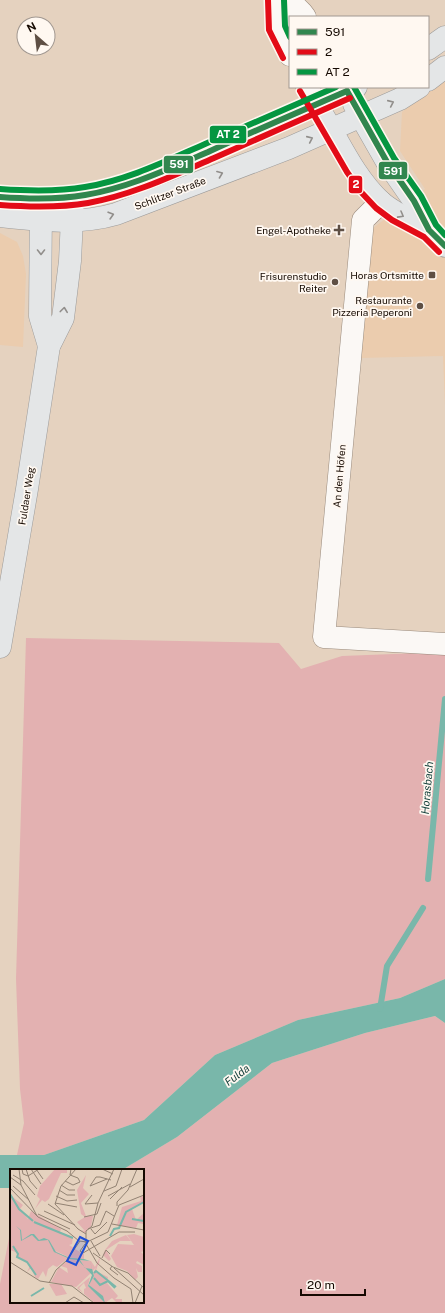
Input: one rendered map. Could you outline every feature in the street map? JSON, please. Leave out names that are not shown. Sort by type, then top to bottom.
[{"type":"main road","points":[[429,48],[445,37]]},
{"type":"main road","points":[[429,79],[445,67]]},
{"type":"main road","points":[[349,88],[362,116],[387,162],[414,201],[429,230],[445,246]]},
{"type":"main road","name":"Schlitzer Straße","points":[[0,216],[41,210],[73,197],[110,190],[156,174],[312,95],[349,88]]},
{"type":"main road","name":"Schlitzer Straße","points":[[0,197],[72,220],[100,218],[116,214],[275,154],[400,99],[417,88]]},
{"type":"main road","points":[[312,95],[354,168],[367,186],[381,202],[396,213],[429,230]]},
{"type":"main road","name":"Fuldaer Weg","points":[[0,647],[27,489],[49,346],[63,318],[70,261],[73,197]]},
{"type":"main road","name":"Fuldaer Weg","points":[[41,210],[40,316],[49,346]]},
{"type":"street","points":[[276,0],[277,28],[289,53]]},
{"type":"street","points":[[289,0],[304,16]]},
{"type":"street","name":"An den Höfen","points":[[381,202],[363,220],[324,637],[445,644]]},
{"type":"shaded area","points":[[445,77],[445,405],[443,356],[360,358],[373,228],[425,189],[400,151],[402,112]]},
{"type":"shaded area","points":[[0,233],[17,242],[23,256],[26,274],[23,347],[0,345]]},
{"type":"shaded area","points":[[26,638],[279,643],[301,669],[342,656],[445,652],[445,979],[400,998],[298,1020],[215,1055],[144,1120],[44,1155],[17,1155],[24,1123],[20,1089],[16,979]]},
{"type":"shaded area","points":[[435,1016],[445,1023],[445,1313],[0,1313],[0,1284],[10,1233],[10,1303],[144,1303],[144,1169],[124,1169],[177,1137],[272,1063],[365,1033]]},
{"type":"water","name":"Fulda","points":[[445,979],[445,1023],[435,1016],[365,1033],[272,1063],[177,1137],[124,1169],[10,1169],[10,1188],[0,1188],[0,1155],[44,1155],[144,1120],[215,1055],[298,1020],[400,998]]},
{"type":"waterway","name":"Horasbach","points":[[428,879],[445,699]]},
{"type":"waterway","name":"Horasbach","points":[[380,1009],[387,966],[423,908]]},
{"type":"transit line","name":"2","points":[[268,0],[269,30],[283,58]]},
{"type":"transit line","points":[[284,0],[285,26],[289,35]]},
{"type":"transit line","points":[[0,189],[32,191],[64,190],[116,180],[161,163],[334,88]]},
{"type":"transit line","points":[[355,88],[394,158],[421,196],[436,225],[445,235]]},
{"type":"transit line","name":"2","points":[[300,91],[347,172],[361,192],[376,208],[392,220],[424,237],[439,252]]},
{"type":"transit line","name":"591","points":[[347,91],[387,162],[414,201],[429,230],[445,246]]},
{"type":"transit line","name":"591","points":[[0,197],[32,199],[64,198],[117,188],[178,165],[347,91]]},
{"type":"transit line","name":"2","points":[[0,205],[33,207],[66,206],[104,200],[136,190],[183,172],[350,98]]},
{"type":"place","name":"Engel-Apotheke","points":[[339,230]]},
{"type":"place","name":"Horas Ortsmitte","points":[[432,275]]},
{"type":"place","name":"Frisurenstudio Reiter","points":[[335,282]]},
{"type":"place","name":"Restaurante Pizzeria Peperoni","points":[[420,306]]}]
